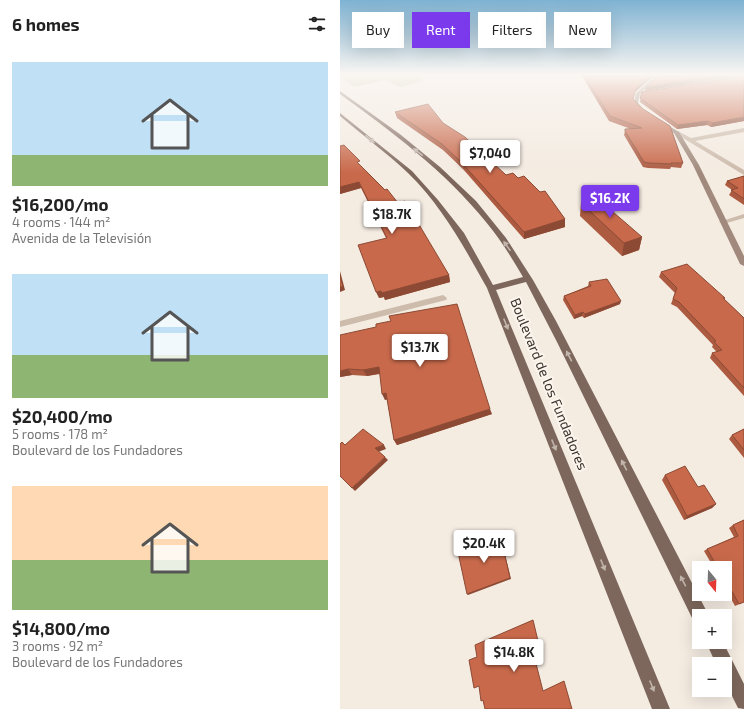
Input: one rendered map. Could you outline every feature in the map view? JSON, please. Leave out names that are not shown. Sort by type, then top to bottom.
[{"type":"main road","name":"Boulevard de los Fundadores","points":[[360,107],[434,164],[466,194],[490,222],[527,279],[554,327],[696,609]]},
{"type":"main road","points":[[640,107],[649,115]]},
{"type":"main road","name":"Boulevard de los Fundadores","points":[[340,114],[410,172],[436,201],[460,233],[491,288],[661,709]]},
{"type":"main road","points":[[656,120],[676,132],[696,165],[744,264]]},
{"type":"main road","points":[[491,288],[527,279]]},
{"type":"main road","points":[[732,678],[744,702]]},
{"type":"street","points":[[691,140],[744,130]]},
{"type":"street","points":[[676,132],[744,173]]},
{"type":"street","points":[[723,222],[744,216]]},
{"type":"street","points":[[340,324],[443,298]]},
{"type":"building","points":[[415,107],[430,107],[443,123],[465,137],[506,175],[513,173],[518,178],[524,176],[540,192],[545,191],[565,219],[524,232],[461,162],[442,144],[395,112]]},
{"type":"building","points":[[604,107],[641,107],[670,126],[683,163],[671,163],[672,164],[644,162],[625,131],[625,129],[642,128],[610,116]]},
{"type":"building","points":[[653,107],[744,107],[744,117],[712,123],[708,121],[678,125]]},
{"type":"building","points":[[344,145],[360,161],[357,162],[385,190],[387,189],[398,203],[405,201],[449,275],[382,293],[381,291],[376,292],[358,245],[387,238],[359,182],[340,187],[340,146]]},
{"type":"building","points":[[744,176],[744,199],[731,190],[738,188],[727,181]]},
{"type":"building","points":[[591,193],[642,237],[624,243],[581,203]]},
{"type":"building","points":[[687,264],[725,298],[723,298],[744,318],[744,388],[712,353],[722,350],[714,342],[716,341],[679,302],[673,299],[677,288],[661,272]]},
{"type":"building","points":[[340,275],[343,287],[340,287]]},
{"type":"building","points":[[607,279],[621,301],[585,314],[583,312],[575,315],[564,296],[591,286],[589,282]]},
{"type":"building","points":[[457,304],[490,409],[394,440],[386,393],[382,394],[379,367],[363,370],[348,369],[340,371],[340,335],[376,327],[376,324],[391,321],[389,316]]},
{"type":"building","points":[[363,429],[384,445],[375,448],[385,457],[352,488],[340,476],[340,444],[342,442],[345,445]]},
{"type":"building","points":[[744,429],[744,450],[732,435]]},
{"type":"building","points":[[685,466],[698,487],[704,485],[716,504],[687,516],[665,475]]},
{"type":"building","points":[[744,520],[744,602],[739,604],[732,592],[732,561],[714,561],[707,549],[738,536],[733,525]]},
{"type":"building","points":[[500,534],[510,578],[467,594],[459,557],[459,548]]},
{"type":"building","points":[[533,620],[539,645],[532,648],[543,691],[564,681],[572,709],[485,709],[483,700],[481,701],[479,686],[474,688],[469,660],[477,657],[475,645]]}]
